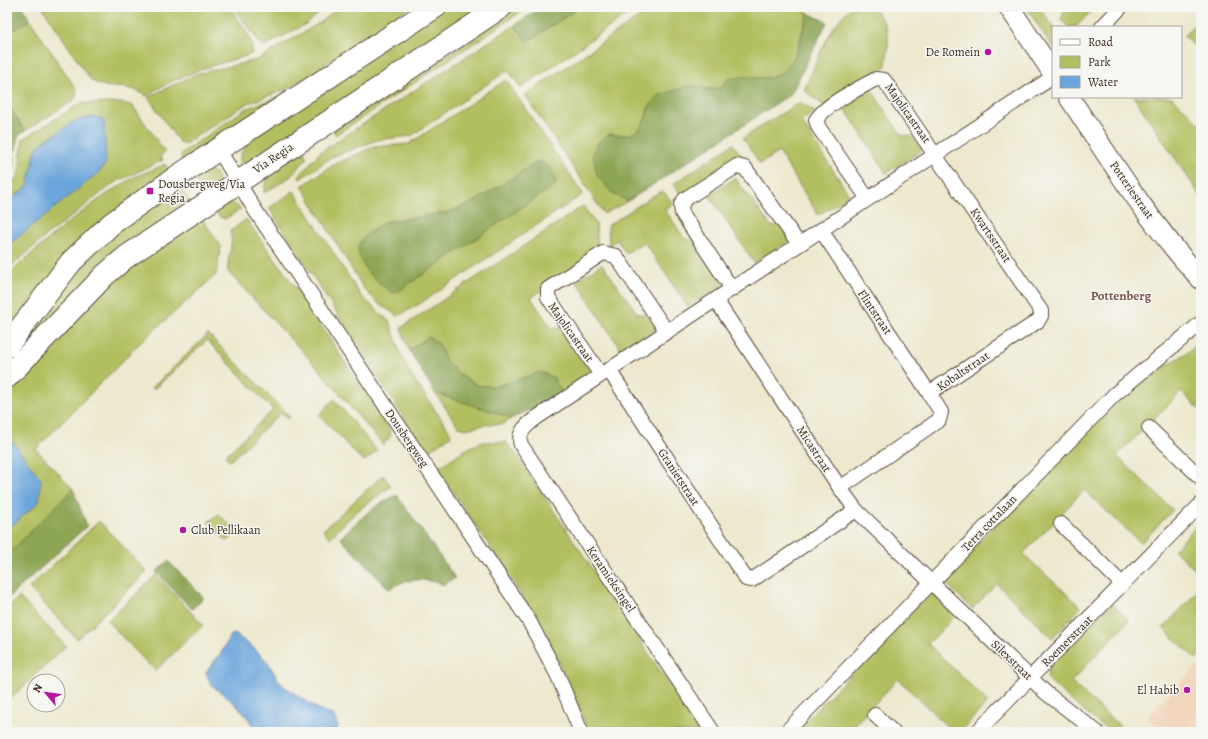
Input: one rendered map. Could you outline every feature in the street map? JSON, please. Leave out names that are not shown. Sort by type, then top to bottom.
[{"type":"main road","points":[[7,346],[49,288],[92,240],[138,204],[434,7]]},
{"type":"main road","name":"Via Regia","points":[[7,377],[99,281],[126,257],[501,7]]},
{"type":"street","points":[[1009,7],[1052,72]]},
{"type":"street","points":[[1103,26],[1121,7]]},
{"type":"street","name":"Majolicastraat","points":[[526,425],[1052,78]]},
{"type":"street","name":"Majolicastraat","points":[[868,199],[819,128],[816,120],[826,110],[876,79],[884,80],[936,155]]},
{"type":"street","name":"Potteriestraat","points":[[1070,98],[1151,218],[1178,253],[1201,279]]},
{"type":"street","name":"Dousbergweg","points":[[219,150],[529,621],[558,676],[581,732]]},
{"type":"street","name":"Kwartsstraat","points":[[936,155],[1041,311],[1041,316]]},
{"type":"street","points":[[732,289],[682,212],[681,205],[685,199],[737,166],[745,168],[800,244]]},
{"type":"street","name":"Flintstraat","points":[[821,230],[929,393]]},
{"type":"street","name":"Majolicastraat","points":[[605,373],[548,297],[548,289],[603,253],[611,253],[616,256],[667,332]]},
{"type":"street","name":"Micastraat","points":[[716,300],[856,510],[931,583]]},
{"type":"street","name":"Kobaltstraat","points":[[840,488],[939,420],[942,412],[929,393],[1038,321],[1041,316]]},
{"type":"street","name":"Terra cottalaan","points":[[786,732],[1115,394],[1201,323]]},
{"type":"street","name":"Granietstraat","points":[[605,373],[746,579],[752,580],[856,510]]},
{"type":"street","name":"Keramieksingel","points":[[526,425],[519,439],[521,445],[713,732]]},
{"type":"street","points":[[1149,428],[1201,478]]},
{"type":"street","name":"Roemerstraat","points":[[977,732],[1201,504]]},
{"type":"street","points":[[1061,524],[1122,584]]},
{"type":"street","name":"Silexstraat","points":[[931,583],[1058,703],[1097,732]]},
{"type":"street","points":[[875,715],[893,732]]},
{"type":"shaded area","name":"El Habib","points":[[1201,662],[1201,732],[1162,732],[1147,717]]},
{"type":"green space","points":[[7,7],[22,7],[30,20],[7,34]]},
{"type":"green space","points":[[42,7],[233,7],[233,12],[250,38],[252,44],[251,54],[182,77],[146,96],[131,89],[110,87],[96,83],[90,79]]},
{"type":"green space","points":[[236,7],[326,7],[306,24],[263,47],[236,11]]},
{"type":"green space","points":[[338,7],[410,7],[290,88],[246,104],[185,144],[179,142],[148,97],[196,74],[257,60],[321,22]]},
{"type":"green space","points":[[441,7],[495,7],[243,169],[240,158],[245,146],[250,140]]},
{"type":"green space","points":[[518,7],[528,7],[336,135],[333,131]]},
{"type":"green space","points":[[542,7],[580,7],[527,42],[515,25]]},
{"type":"green space","points":[[580,7],[638,7],[521,88],[508,70],[411,136],[377,140],[332,157],[300,179],[299,176],[320,152],[515,25],[527,42]]},
{"type":"green space","points":[[654,7],[796,7],[808,13],[794,59],[781,73],[771,78],[762,78],[720,88],[705,90],[690,86],[648,107],[644,122],[641,127],[632,134],[610,134],[612,193],[628,201],[604,214],[525,95]]},
{"type":"green space","points":[[853,7],[873,7],[883,22],[888,35],[886,66],[824,106],[804,90],[824,44],[837,22]]},
{"type":"green space","points":[[1026,7],[1039,7],[1052,26],[1052,46]]},
{"type":"green space","points":[[1069,7],[1095,7],[1077,26],[1067,26],[1061,20],[1064,11]]},
{"type":"green space","points":[[808,13],[827,22],[791,94],[628,201],[612,193],[597,175],[593,155],[598,142],[610,134],[625,135],[635,133],[645,120],[651,104],[657,97],[666,93],[690,86],[715,89],[719,88],[729,79],[740,77],[766,78],[776,76],[781,73],[792,61],[796,53],[802,38]]},
{"type":"green space","points":[[1200,19],[1201,20],[1201,52],[1184,36]]},
{"type":"green space","points":[[30,20],[76,89],[77,94],[74,100],[25,131],[12,111],[7,114],[7,34]]},
{"type":"green space","points":[[506,80],[583,194],[421,303],[398,316],[379,304],[364,289],[302,186],[333,165],[373,147],[409,144]],"holes":[[[539,161],[545,164],[552,172],[380,285],[385,222],[450,212],[474,202]]]},
{"type":"green space","points":[[869,86],[901,135],[911,136],[922,150],[886,173],[842,104]]},
{"type":"green space","points":[[286,94],[186,167],[181,159],[182,153],[245,109]]},
{"type":"green space","points":[[1135,98],[1173,98],[1201,125],[1201,197]]},
{"type":"green space","points":[[800,102],[815,112],[801,121],[850,196],[818,215],[779,152],[760,164],[743,138]]},
{"type":"green space","points":[[81,103],[124,103],[133,106],[165,152],[160,156],[163,160],[114,183],[46,236],[7,270],[7,246],[104,167],[101,118],[92,117],[75,121],[41,143],[36,150],[28,186],[7,202],[7,186],[18,177],[23,139]]},
{"type":"green space","points":[[12,111],[25,131],[18,136],[16,150],[13,150],[13,157],[15,157],[13,176],[7,180],[7,114]]},
{"type":"green space","points":[[733,144],[743,158],[683,197],[673,184]]},
{"type":"green space","points":[[303,151],[307,158],[290,177],[264,193],[265,185],[272,173],[283,163]]},
{"type":"green space","points":[[539,161],[551,170],[555,177],[555,185],[397,292],[393,293],[380,284],[365,267],[361,260],[358,245],[367,234],[385,222],[450,212],[474,202]]},
{"type":"green space","points":[[165,164],[171,173],[155,183],[153,180],[145,185],[150,191],[7,340],[7,276],[50,238],[94,203],[131,179]]},
{"type":"green space","points":[[207,168],[216,174],[219,183],[206,198],[190,174]]},
{"type":"green space","points":[[735,178],[771,226],[783,226],[792,239],[754,263],[709,195]]},
{"type":"green space","points":[[177,182],[194,207],[7,372],[7,353],[77,262]]},
{"type":"green space","points":[[294,191],[361,296],[390,322],[400,352],[410,374],[449,430],[451,436],[426,452],[269,208]]},
{"type":"green space","points":[[659,192],[664,192],[673,203],[665,210],[685,239],[696,240],[726,284],[688,307],[644,242],[626,253],[617,240],[609,245],[608,227],[610,224]]},
{"type":"green space","points":[[225,201],[233,203],[241,209],[225,219],[220,217],[211,205]]},
{"type":"green space","points":[[583,206],[596,224],[598,252],[531,298],[551,327],[563,329],[592,372],[588,374],[590,378],[563,394],[515,381],[498,386],[479,386],[460,375],[446,361],[438,343],[429,337],[409,350],[401,328]]},
{"type":"green space","points":[[198,213],[221,246],[216,275],[141,342],[36,449],[73,489],[7,555],[7,530],[39,502],[12,441],[7,447],[7,383],[115,273]]},
{"type":"green space","points":[[246,219],[300,294],[389,429],[391,436],[383,445],[317,367],[228,272],[228,262],[232,242],[230,232]]},
{"type":"green space","points":[[602,264],[638,314],[652,315],[660,327],[622,351],[576,281]]},
{"type":"green space","points":[[208,334],[290,417],[288,419],[281,413],[230,461],[225,456],[273,410],[207,340],[154,389],[152,388]]},
{"type":"green space","points":[[429,337],[438,343],[446,361],[460,375],[479,386],[498,386],[540,372],[553,377],[563,394],[512,418],[435,393],[409,350]]},
{"type":"green space","points":[[1201,343],[1201,411],[1181,392],[1117,456],[1173,510],[1141,543],[1084,490],[1023,554],[1081,607],[1052,638],[997,584],[972,609],[942,579],[1120,397]]},
{"type":"green space","points":[[435,393],[512,418],[503,424],[484,425],[465,429],[458,426]]},
{"type":"green space","points":[[334,399],[377,451],[365,461],[358,456],[319,415]]},
{"type":"green space","points":[[483,442],[506,442],[514,451],[701,732],[588,732],[574,696],[540,628],[501,563],[437,468],[470,447]]},
{"type":"green space","points":[[383,475],[391,486],[356,512],[330,538],[323,530]]},
{"type":"green space","points":[[73,489],[87,526],[7,599],[7,555]]},
{"type":"green space","points":[[397,495],[455,578],[444,585],[430,581],[416,580],[403,582],[389,589],[340,538],[374,508]]},
{"type":"green space","points":[[219,514],[237,532],[227,542],[208,522]]},
{"type":"green space","points":[[99,521],[147,572],[77,639],[29,588]]},
{"type":"green space","points":[[1201,521],[1201,575],[1174,550]]},
{"type":"green space","points":[[168,561],[204,598],[192,609],[156,572]]},
{"type":"green space","points":[[156,575],[203,625],[155,671],[107,621]]},
{"type":"green space","points":[[1201,588],[1201,654],[1196,659],[1163,628]]},
{"type":"green space","points":[[930,592],[955,616],[928,644],[988,702],[960,732],[953,732],[898,679],[848,732],[795,732]]},
{"type":"green space","points":[[19,597],[66,646],[38,673],[26,673],[26,684],[7,702],[7,608]]},
{"type":"green space","points":[[1111,603],[1129,620],[1071,682],[1122,728],[1117,732],[1102,725],[1092,718],[1047,678],[1049,667]]},
{"type":"water","points":[[92,117],[101,118],[104,121],[106,163],[98,173],[7,246],[7,202],[28,186],[36,150],[39,145],[75,121]]},
{"type":"water","points":[[12,441],[41,479],[39,502],[7,530],[7,447]]},
{"type":"water","points":[[235,634],[255,649],[267,661],[279,681],[285,687],[318,709],[333,715],[338,726],[337,732],[256,732],[241,711],[213,686],[206,672],[221,653],[231,635]]},
{"type":"place","name":"De Romein","points":[[988,52]]},
{"type":"place","name":"Dousbergweg/Via Regia","points":[[150,191]]},
{"type":"place","name":"Club Pellikaan","points":[[183,530]]},
{"type":"place","name":"El Habib","points":[[1187,690]]},
{"type":"district","name":"Pottenberg","points":[[1121,295]]}]
